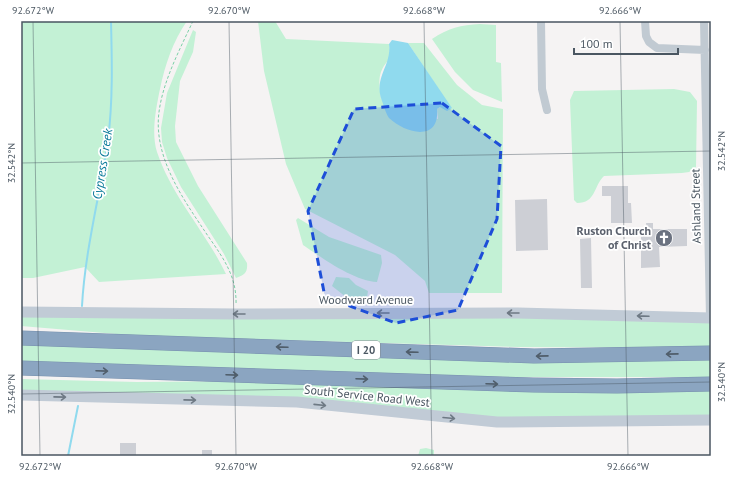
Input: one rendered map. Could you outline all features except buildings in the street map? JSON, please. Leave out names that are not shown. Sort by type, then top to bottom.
[{"type":"highway","name":"I 20","points":[[21,338],[534,356],[711,353]]},
{"type":"highway","points":[[21,368],[533,385],[617,386],[711,384]]},
{"type":"main road","name":"Woodward Avenue","points":[[21,312],[236,314],[518,313],[710,318]]},
{"type":"main road","name":"South Service Road West","points":[[21,395],[297,402],[497,422],[711,420]]},
{"type":"street","points":[[541,21],[542,89],[547,110]]},
{"type":"street","points":[[645,21],[646,36],[649,42],[657,48],[705,50]]},
{"type":"street","name":"Ashland Street","points":[[704,21],[710,318]]},
{"type":"path","points":[[193,21],[177,56],[164,92],[159,112],[160,144],[163,156],[181,195],[220,253],[234,281],[236,290],[236,314]]},
{"type":"highlighted area","points":[[442,103],[501,146],[497,219],[458,310],[396,323],[325,297],[308,211],[354,109]]},
{"type":"green space","points":[[21,21],[187,21],[174,45],[162,80],[154,129],[155,145],[163,168],[171,184],[226,274],[99,282],[85,267],[33,278],[21,278]]},
{"type":"green space","points":[[258,21],[275,21],[286,39],[389,44],[390,55],[381,72],[380,78],[381,99],[438,119],[437,109],[440,107],[451,108],[408,43],[424,43],[457,85],[482,105],[503,109],[502,293],[429,293],[425,281],[395,255],[305,209],[286,164],[264,71]]},
{"type":"green space","points":[[480,24],[496,25],[496,62],[501,63],[502,102],[473,90],[455,72],[432,39],[455,28]]},
{"type":"green space","points":[[193,30],[196,32],[193,52],[180,81],[175,126],[176,142],[198,186],[247,263],[245,273],[236,278],[224,254],[181,187],[167,158],[162,142],[161,128],[167,93]]},
{"type":"green space","points":[[674,89],[690,92],[697,101],[696,167],[689,172],[682,173],[604,176],[600,180],[594,194],[588,200],[577,203],[574,200],[570,100],[574,91]]},
{"type":"green space","points":[[298,218],[329,237],[381,255],[382,263],[377,282],[358,278],[348,273],[303,245],[296,220]]},
{"type":"green space","points":[[336,277],[349,278],[356,285],[368,291],[367,297],[346,297],[332,286]]},
{"type":"green space","points":[[21,316],[558,318],[711,323],[711,348],[519,347],[140,336],[21,326]]},
{"type":"green space","points":[[21,345],[670,361],[711,360],[711,377],[510,377],[21,362]]},
{"type":"green space","points":[[21,379],[137,382],[250,381],[711,389],[711,417],[506,418],[21,391]]},
{"type":"green space","points":[[426,448],[434,450],[434,456],[418,456],[420,449]]},
{"type":"water","points":[[392,40],[408,43],[452,108],[447,111],[440,107],[437,109],[436,120],[433,127],[428,131],[412,131],[404,128],[389,118],[386,112],[380,93],[380,85],[388,59],[389,44]]},
{"type":"waterway","name":"Cypress Creek","points":[[82,306],[86,264],[110,125],[112,80],[111,21]]},
{"type":"waterway","name":"Cypress Creek","points":[[68,456],[78,406]]},
{"type":"place","name":"Ruston Church of Christ","points":[[664,238]]}]
